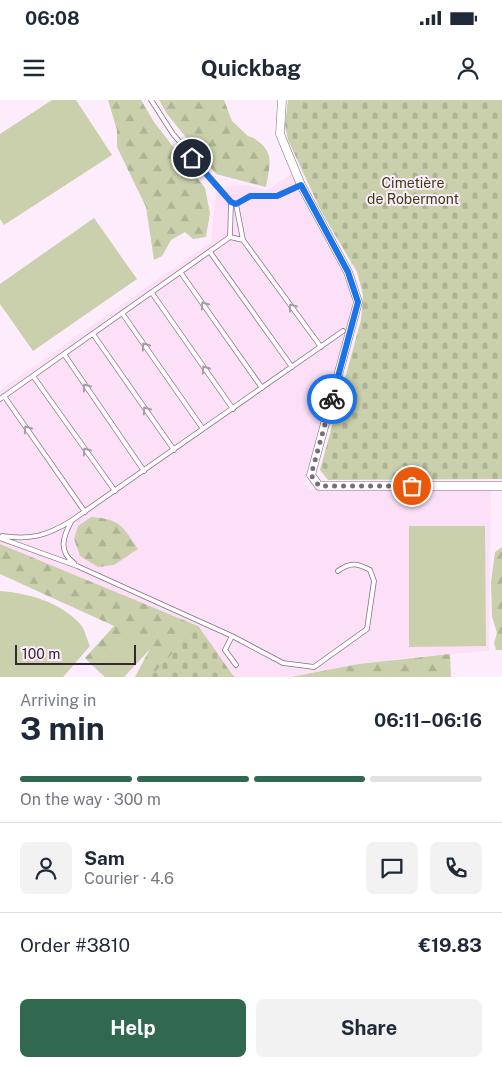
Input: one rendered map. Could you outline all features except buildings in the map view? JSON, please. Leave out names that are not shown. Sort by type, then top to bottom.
[{"type":"street","points":[[282,100],[280,134],[301,185],[348,272],[358,302],[311,475],[319,486],[502,486]]},
{"type":"lane","points":[[151,100],[173,134],[231,202],[236,204]]},
{"type":"lane","points":[[236,204],[250,196],[277,196],[301,185]]},
{"type":"lane","points":[[230,237],[231,202]]},
{"type":"lane","points":[[236,204],[243,240],[321,347]]},
{"type":"lane","points":[[85,512],[2,398],[230,237],[243,240]]},
{"type":"lane","points":[[210,252],[292,367]]},
{"type":"lane","points":[[181,272],[262,388]]},
{"type":"lane","points":[[152,293],[233,409]]},
{"type":"lane","points":[[122,314],[203,429]]},
{"type":"lane","points":[[0,537],[24,539],[51,533],[71,521],[343,331]]},
{"type":"lane","points":[[93,334],[174,450]]},
{"type":"lane","points":[[64,354],[144,470]]},
{"type":"lane","points":[[33,376],[114,491]]},
{"type":"lane","points":[[71,521],[62,537],[63,546],[65,557],[77,566]]},
{"type":"lane","points":[[0,537],[77,566],[232,636],[284,663],[314,667],[368,629],[374,581],[370,570],[359,564],[348,564],[338,571]]},
{"type":"lane","points":[[232,636],[225,650],[236,665]]},
{"type":"shaded area","points":[[292,174],[313,217],[345,272],[353,299],[351,318],[304,484],[310,489],[328,490],[491,489],[489,651],[403,658],[291,677],[234,677],[198,626],[0,544],[0,390],[211,242],[216,193],[225,186],[245,185],[267,190]]},
{"type":"green space","points":[[52,100],[76,100],[112,155],[4,225],[0,219],[0,134]]},
{"type":"green space","points":[[108,100],[141,100],[154,122],[205,188],[210,213],[206,237],[193,239],[185,232],[171,240],[162,256],[154,260],[146,207],[117,147],[117,130]]},
{"type":"green space","points":[[159,100],[224,100],[232,121],[248,136],[259,142],[267,152],[270,162],[266,187],[216,174],[167,114]]},
{"type":"green space","name":"Cimetière de Robermont","points":[[288,100],[502,100],[502,479],[328,480],[320,470],[361,320],[363,295],[357,272],[321,211],[288,140],[285,125]]},
{"type":"green space","points":[[94,218],[137,279],[33,351],[0,304],[0,284]]},
{"type":"green space","points":[[91,517],[109,520],[120,525],[138,549],[114,565],[98,567],[80,556],[74,539],[78,526]]},
{"type":"green space","points":[[409,526],[485,526],[486,646],[409,647]]},
{"type":"green space","points":[[0,544],[198,626],[234,677],[135,677],[151,647],[131,628],[94,667],[85,658],[114,626],[0,574]]},
{"type":"green space","points":[[502,547],[502,650],[496,650],[494,643],[497,633],[492,616],[491,582],[495,552]]},
{"type":"green space","points":[[0,591],[44,600],[64,610],[81,625],[90,646],[63,677],[0,677]]},
{"type":"green space","points":[[198,626],[234,677],[150,677]]},
{"type":"green space","points":[[131,627],[152,647],[124,677],[105,677],[94,667]]},
{"type":"green space","points":[[450,654],[451,677],[291,677],[359,664]]},
{"type":"way so far","points":[[332,399],[311,475],[319,486],[412,486]]},
{"type":"route","points":[[192,158],[231,202],[236,204],[250,196],[277,196],[301,185],[348,272],[358,302],[332,399]]}]
